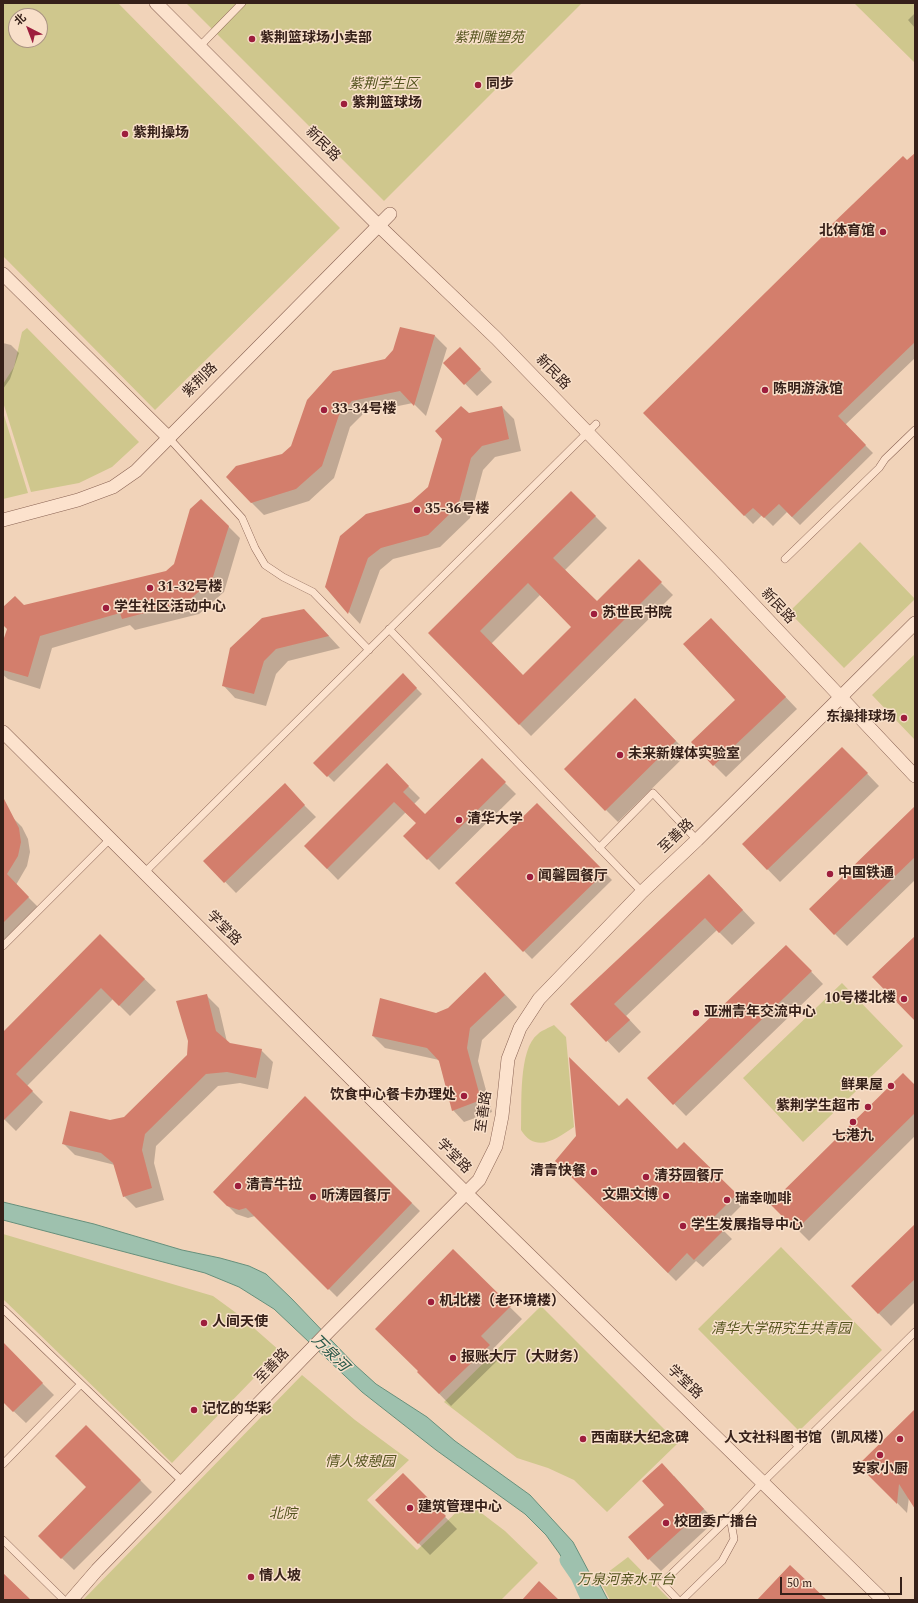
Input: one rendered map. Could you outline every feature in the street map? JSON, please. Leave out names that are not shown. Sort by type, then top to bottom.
[{"type":"street","name":"新民路","points":[[156,3],[378,225],[593,428],[720,569],[915,776]]},
{"type":"street","name":"紫荆路","points":[[3,520],[78,500],[113,487],[136,471],[390,214]]},
{"type":"street","points":[[3,274],[168,437]]},
{"type":"street","name":"至善路","points":[[71,1600],[98,1570],[329,1331],[467,1194],[479,1180],[485,1171],[496,1146],[502,1116],[508,1059],[520,1028],[539,999],[642,892],[697,840],[915,623]]},
{"type":"street","name":"学堂路","points":[[3,732],[467,1194],[884,1600]]},
{"type":"lane","points":[[200,46],[242,3]]},
{"type":"lane","points":[[144,872],[593,428]]},
{"type":"lane","points":[[785,559],[879,468],[885,459],[915,430]]},
{"type":"lane","points":[[168,437],[242,518],[255,548],[265,564],[283,577],[313,592],[369,650]]},
{"type":"lane","points":[[389,629],[642,892]]},
{"type":"lane","points":[[599,848],[653,794],[697,840]]},
{"type":"lane","points":[[3,946],[110,839]]},
{"type":"lane","points":[[3,1309],[183,1482]]},
{"type":"lane","points":[[678,1600],[662,1583],[915,1332]]},
{"type":"lane","points":[[3,1464],[81,1384]]},
{"type":"lane","points":[[787,1435],[799,1447]]},
{"type":"lane","points":[[682,1600],[722,1561],[734,1539],[730,1517]]},
{"type":"lane","points":[[3,1540],[64,1600]]},
{"type":"green space","name":"紫荆操场","points":[[3,3],[118,3],[340,228],[155,410],[3,256]]},
{"type":"green space","name":"紫荆学生区","points":[[186,3],[582,3],[384,201]]},
{"type":"green space","points":[[854,3],[915,3],[915,63]]},
{"type":"green space","points":[[27,328],[139,442],[112,467],[79,483],[31,492],[3,402],[3,384],[14,367],[22,332]]},
{"type":"green space","points":[[3,412],[28,493],[3,499]]},
{"type":"green space","points":[[860,542],[915,599],[844,668],[789,612]]},
{"type":"green space","name":"东操排球场","points":[[915,654],[915,740],[872,695]]},
{"type":"green space","points":[[842,983],[903,1046],[803,1142],[743,1078]]},
{"type":"green space","points":[[554,1025],[566,1037],[574,1127],[553,1140],[540,1143],[527,1137],[521,1130],[522,1079],[527,1052],[532,1041],[544,1030]]},
{"type":"green space","points":[[3,1234],[213,1296],[239,1315],[280,1351],[172,1463],[3,1299]]},
{"type":"green space","name":"清华大学研究生共青园","points":[[781,1247],[882,1350],[799,1431],[698,1329]]},
{"type":"green space","points":[[541,1306],[678,1443],[607,1512],[574,1480],[548,1468],[517,1458],[444,1402]]},
{"type":"green space","name":"北院","points":[[302,1375],[355,1420],[409,1460],[367,1500],[417,1550],[467,1502],[505,1531],[538,1563],[501,1600],[83,1600]]},
{"type":"green space","name":"万泉河亲水平台","points":[[628,1557],[670,1600],[610,1600],[599,1579]]},
{"type":"water","points":[[3,1202],[94,1224],[182,1250],[220,1258],[249,1266],[266,1274],[355,1365],[376,1384],[427,1417],[455,1441],[530,1495],[573,1542],[590,1574],[576,1582],[559,1553],[546,1535],[525,1514],[436,1450],[362,1392],[274,1309],[239,1287],[205,1273],[3,1220]]},
{"type":"water","points":[[598,1581],[608,1600],[584,1600],[580,1592]]},
{"type":"building","name":"陈明游泳馆","points":[[915,153],[915,342],[838,416],[866,445],[792,517],[779,504],[764,518],[753,508],[744,516],[643,413],[829,230],[828,228],[903,156],[907,160]]},
{"type":"building","name":"33-34号楼","points":[[400,327],[435,335],[414,406],[400,391],[352,401],[339,415],[322,466],[296,489],[251,503],[226,477],[236,466],[282,454],[291,446],[307,400],[333,371],[385,359],[393,350]]},
{"type":"building","points":[[460,347],[481,369],[464,385],[443,363]]},
{"type":"building","name":"35-36号楼","points":[[461,406],[469,413],[502,406],[509,439],[482,446],[471,458],[458,506],[428,535],[381,548],[368,558],[348,614],[325,587],[340,536],[366,514],[411,502],[428,487],[442,439],[435,431]]},
{"type":"building","name":"苏世民书院","points":[[571,491],[596,516],[553,558],[597,601],[639,559],[662,582],[519,725],[428,633]],"holes":[[[528,583],[571,627],[523,675],[480,631]]]},
{"type":"building","name":"31-32号楼","points":[[201,499],[229,526],[212,580],[187,602],[122,619],[120,613],[40,636],[28,677],[3,670],[3,641],[7,629],[3,625],[3,607],[15,596],[24,605],[166,571],[174,564],[190,509]]},
{"type":"building","points":[[304,609],[329,636],[276,649],[264,661],[254,694],[222,686],[230,648],[262,618]]},
{"type":"building","points":[[711,618],[786,697],[713,766],[691,742],[735,700],[683,644]]},
{"type":"building","points":[[403,673],[417,688],[327,777],[313,763]]},
{"type":"building","name":"未来新媒体实验室","points":[[635,698],[676,741],[605,811],[564,769]]},
{"type":"building","points":[[842,747],[868,773],[767,870],[742,844]]},
{"type":"building","points":[[482,758],[506,782],[427,860],[403,836],[416,823],[394,802],[327,869],[304,846],[387,763],[409,786],[403,792],[425,814]]},
{"type":"building","points":[[285,783],[305,805],[224,883],[203,861]]},
{"type":"building","points":[[3,797],[19,828],[21,842],[18,856],[7,874],[29,897],[3,923]]},
{"type":"building","name":"闻馨园餐厅","points":[[537,803],[605,872],[523,952],[455,883]]},
{"type":"building","points":[[915,806],[915,857],[834,935],[809,909]]},
{"type":"building","points":[[709,874],[743,910],[719,933],[705,918],[614,1004],[630,1020],[606,1042],[570,1004]]},
{"type":"building","points":[[100,934],[145,979],[119,1006],[101,988],[16,1074],[33,1091],[3,1121],[3,1032]]},
{"type":"building","name":"10号楼北楼","points":[[915,936],[915,1021],[872,977]]},
{"type":"building","points":[[786,945],[812,971],[673,1105],[647,1078]]},
{"type":"building","points":[[485,972],[505,995],[470,1028],[467,1048],[481,1100],[452,1111],[439,1061],[427,1048],[372,1036],[380,998],[436,1013],[448,1008]]},
{"type":"building","points":[[207,994],[216,1031],[230,1043],[262,1049],[256,1078],[227,1072],[206,1074],[145,1134],[142,1150],[152,1188],[123,1197],[113,1163],[101,1153],[62,1144],[70,1111],[110,1120],[124,1117],[187,1055],[188,1041],[176,1001]]},
{"type":"building","name":"清芬园餐厅","points":[[569,1057],[619,1106],[627,1098],[677,1149],[684,1142],[737,1194],[712,1219],[724,1230],[694,1260],[687,1253],[668,1273],[555,1161],[576,1136]]},
{"type":"building","points":[[903,1073],[915,1085],[915,1113],[796,1230],[770,1204]]},
{"type":"building","name":"听涛园餐厅","points":[[305,1096],[412,1203],[328,1290],[246,1208],[239,1210],[227,1206],[213,1192]]},
{"type":"building","points":[[915,1224],[915,1279],[878,1314],[851,1286]]},
{"type":"building","points":[[453,1249],[511,1306],[481,1336],[490,1345],[439,1394],[375,1329]]},
{"type":"building","points":[[3,1342],[43,1383],[13,1412],[3,1402]]},
{"type":"building","name":"人文社科图书馆（凯风楼）","points":[[915,1409],[915,1509],[899,1484],[897,1504],[858,1465]]},
{"type":"building","points":[[86,1425],[141,1480],[61,1559],[38,1536],[86,1487],[55,1456]]},
{"type":"building","name":"校团委广播台","points":[[662,1463],[704,1509],[648,1560],[628,1537],[664,1505],[642,1481]]},
{"type":"building","name":"建筑管理中心","points":[[403,1473],[446,1516],[418,1544],[375,1500]]},
{"type":"building","points":[[790,1565],[827,1600],[757,1600]]},
{"type":"building","points":[[3,1573],[31,1600],[3,1600]]},
{"type":"building","points":[[539,1581],[559,1600],[522,1600]]},
{"type":"waterway","name":"万泉河","points":[[568,1560],[579,1576],[590,1600]]},
{"type":"place","name":"紫荆篮球场小卖部","points":[[252,39]]},
{"type":"place","name":"同步","points":[[478,85]]},
{"type":"place","name":"紫荆篮球场","points":[[344,104]]},
{"type":"place","name":"紫荆操场","points":[[125,134]]},
{"type":"place","name":"北体育馆","points":[[883,232]]},
{"type":"place","name":"陈明游泳馆","points":[[765,390]]},
{"type":"place","name":"33-34号楼","points":[[324,410]]},
{"type":"place","name":"35-36号楼","points":[[417,510]]},
{"type":"place","name":"31-32号楼","points":[[150,588]]},
{"type":"place","name":"学生社区活动中心","points":[[106,608]]},
{"type":"place","name":"苏世民书院","points":[[594,614]]},
{"type":"place","name":"东操排球场","points":[[904,718]]},
{"type":"place","name":"未来新媒体实验室","points":[[620,755]]},
{"type":"place","name":"清华大学","points":[[459,820]]},
{"type":"place","name":"中国铁通","points":[[830,874]]},
{"type":"place","name":"闻馨园餐厅","points":[[530,877]]},
{"type":"place","name":"10号楼北楼","points":[[904,999]]},
{"type":"place","name":"亚洲青年交流中心","points":[[696,1013]]},
{"type":"place","name":"鲜果屋","points":[[891,1086]]},
{"type":"place","name":"饮食中心餐卡办理处","points":[[464,1096]]},
{"type":"place","name":"紫荆学生超市","points":[[868,1107]]},
{"type":"place","name":"七港九","points":[[853,1122]]},
{"type":"place","name":"清青快餐","points":[[594,1172]]},
{"type":"place","name":"清芬园餐厅","points":[[646,1177]]},
{"type":"place","name":"清青牛拉","points":[[238,1186]]},
{"type":"place","name":"文鼎文博","points":[[666,1196]]},
{"type":"place","name":"听涛园餐厅","points":[[313,1197]]},
{"type":"place","name":"瑞幸咖啡","points":[[727,1200]]},
{"type":"place","name":"学生发展指导中心","points":[[683,1226]]},
{"type":"place","name":"机北楼（老环境楼）","points":[[431,1302]]},
{"type":"place","name":"人间天使","points":[[204,1323]]},
{"type":"place","name":"报账大厅（大财务）","points":[[453,1358]]},
{"type":"place","name":"记忆的华彩","points":[[194,1410]]},
{"type":"place","name":"西南联大纪念碑","points":[[583,1439]]},
{"type":"place","name":"人文社科图书馆（凯风楼）","points":[[900,1439]]},
{"type":"place","name":"安家小厨","points":[[880,1455]]},
{"type":"place","name":"建筑管理中心","points":[[410,1508]]},
{"type":"place","name":"校团委广播台","points":[[666,1523]]},
{"type":"place","name":"情人坡","points":[[251,1577]]},
{"type":"park label","name":"紫荆雕塑苑","points":[[489,39]]},
{"type":"park label","name":"情人坡憩园","points":[[360,1463]]}]
